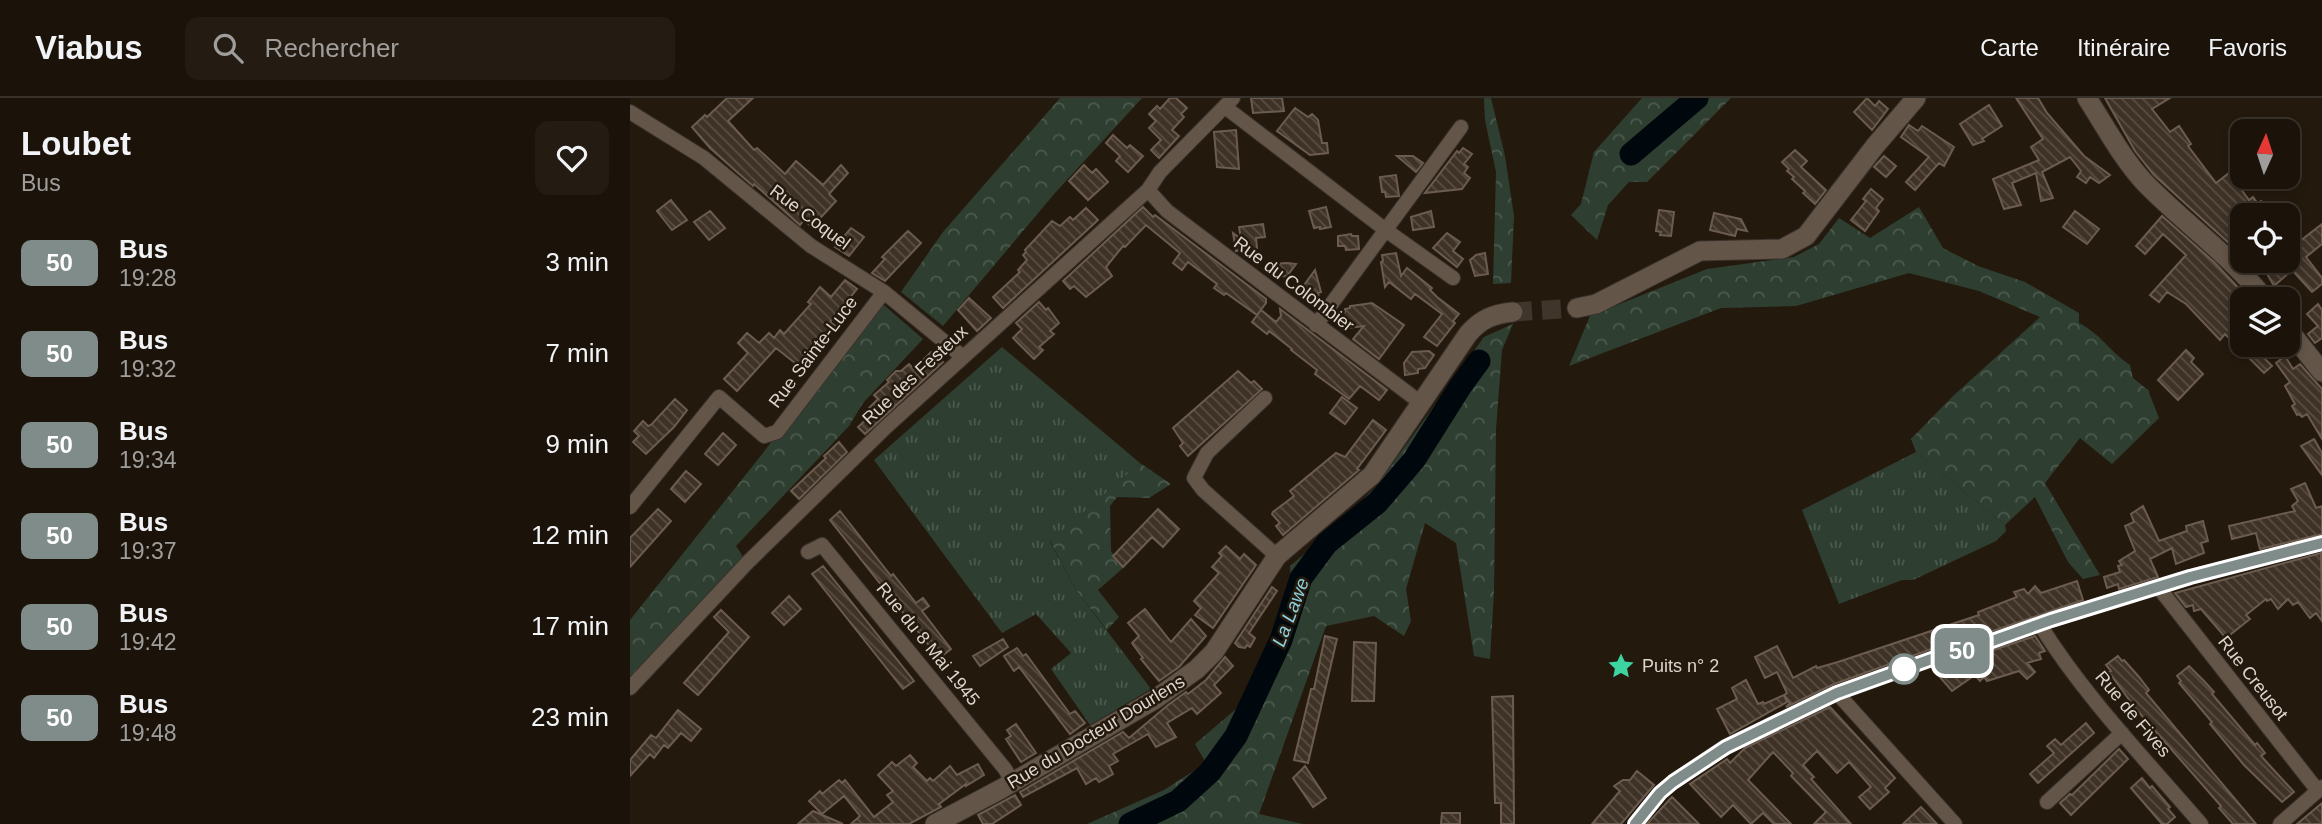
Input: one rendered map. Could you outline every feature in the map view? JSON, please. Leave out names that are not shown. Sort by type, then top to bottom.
[{"type":"street","points":[[1577,308],[1596,304],[1700,251],[1782,249],[1806,236],[1875,146],[1916,98]]},
{"type":"street","points":[[2087,98],[2145,182],[2203,234],[2255,287]]},
{"type":"street","points":[[1229,102],[1387,231],[1453,278]]},
{"type":"street","name":"Rue des Festeux","points":[[630,688],[747,563],[886,427],[1148,190],[1160,172],[1229,102]]},
{"type":"street","name":"Rue Coquel","points":[[630,112],[704,158],[811,246],[884,292],[963,357]]},
{"type":"street","points":[[1316,325],[1461,127]]},
{"type":"street","name":"Rue du Colombier","points":[[1148,190],[1167,211],[1421,403]]},
{"type":"street","name":"Rue Sainte-Luce","points":[[630,507],[719,397],[764,436],[776,432],[884,292]]},
{"type":"street","name":"Rue du Docteur Dourlens","points":[[935,824],[1154,700],[1197,669],[1214,652],[1277,555],[1372,475],[1477,323],[1494,314],[1513,312]]},
{"type":"street","points":[[2300,344],[2322,372]]},
{"type":"street","points":[[1265,398],[1207,453],[1194,478],[1203,490],[1277,555]]},
{"type":"street","points":[[1634,824],[1673,782],[1726,747],[1837,693],[1940,656],[1967,650],[2190,577],[2322,543]]},
{"type":"street","name":"Rue du 8 Mai 1945","points":[[808,552],[822,545],[917,659],[1012,781]]},
{"type":"street","name":"Rue Creusot","points":[[2159,588],[2320,789]]},
{"type":"street","name":"Rue de Fives","points":[[2040,625],[2055,649],[2122,733],[2201,824]]},
{"type":"street","points":[[1837,693],[1955,824]]},
{"type":"street","points":[[2047,802],[2122,733]]},
{"type":"street","points":[[2280,824],[2320,789]]},
{"type":"green space","points":[[1060,98],[1142,98],[1055,193],[943,326],[901,292],[943,232]]},
{"type":"green space","points":[[1484,98],[1491,98],[1505,156],[1514,216],[1511,283],[1493,284],[1496,172],[1485,120]]},
{"type":"green space","points":[[1642,98],[1731,98],[1647,182],[1629,182],[1608,205],[1597,240],[1571,215],[1581,204],[1594,152]]},
{"type":"green space","points":[[1919,207],[1943,248],[1978,266],[2025,282],[2079,313],[2079,323],[2130,365],[2133,378],[2148,390],[2159,418],[2112,464],[2080,438],[2045,483],[2100,575],[2083,579],[2068,562],[2035,497],[2005,525],[1916,452],[1911,439],[1952,397],[2040,317],[1979,291],[1909,273],[1796,306],[1721,308],[1569,366],[1590,316],[1707,269],[1794,257],[1819,244],[1839,218],[1870,238]]},
{"type":"green space","points":[[877,299],[923,339],[863,403],[849,426],[736,546],[747,563],[630,688],[630,620],[763,453]]},
{"type":"green space","points":[[1513,324],[1502,350],[1496,429],[1494,592],[1490,659],[1474,656],[1456,543],[1425,523],[1406,589],[1411,621],[1404,636],[1374,616],[1326,626],[1259,814],[1303,824],[1087,824],[1164,790],[1206,763],[1195,744],[1243,703],[1294,634],[1290,566],[1338,526],[1377,485],[1484,337]]},
{"type":"green space","points":[[1002,347],[1140,463],[1050,542],[1076,590],[1151,689],[1090,725],[1051,669],[1071,653],[1036,614],[1002,633],[874,460]]},
{"type":"green space","points":[[1916,452],[2005,525],[2006,531],[1996,541],[1913,580],[1902,580],[1839,604],[1802,510]]},
{"type":"green space","points":[[1140,463],[1171,484],[1149,498],[1117,497],[1110,506],[1111,551],[1123,568],[1098,590],[1119,617],[1107,630],[1076,590],[1050,541]]},
{"type":"building","points":[[727,98],[753,98],[728,121],[754,150],[757,148],[785,174],[796,161],[823,185],[841,165],[848,173],[829,194],[836,201],[812,227],[804,220],[800,225],[754,184],[753,186],[710,148],[692,127]]},
{"type":"building","points":[[1170,98],[1176,98],[1187,108],[1181,114],[1184,117],[1172,130],[1179,136],[1159,158],[1151,150],[1161,140],[1149,128],[1156,121],[1149,114],[1157,106],[1160,109]]},
{"type":"building","points":[[1251,98],[1282,98],[1284,111],[1253,113]]},
{"type":"building","points":[[1867,98],[1875,106],[1879,101],[1888,109],[1872,130],[1854,112]]},
{"type":"building","points":[[2016,98],[2038,98],[2047,113],[2084,156],[2110,175],[2099,183],[2090,177],[2086,183],[2077,177],[2081,171],[2070,157],[2042,172],[2053,198],[2041,201],[2036,173],[2012,183],[2021,205],[2004,209],[1993,179],[2039,160],[2031,147],[2043,139]]},
{"type":"building","points":[[2105,98],[2170,98],[2152,109],[2170,132],[2179,126],[2191,144],[2188,146],[2216,183],[2229,173],[2230,189],[2241,189],[2249,200],[2253,197],[2257,203],[2230,203],[2230,244],[2154,175],[2135,151]]},
{"type":"building","points":[[1989,105],[2002,126],[1982,139],[1984,141],[1973,145],[1960,124]]},
{"type":"building","points":[[1295,108],[1308,117],[1312,114],[1318,120],[1322,143],[1327,143],[1328,153],[1310,155],[1277,131]]},
{"type":"building","points":[[1909,125],[1918,131],[1922,126],[1954,147],[1944,166],[1939,163],[1915,190],[1906,182],[1929,157],[1901,137]]},
{"type":"building","points":[[1236,130],[1239,169],[1217,167],[1214,132]]},
{"type":"building","points":[[1113,135],[1127,148],[1130,145],[1143,156],[1128,172],[1116,161],[1120,156],[1106,143]]},
{"type":"building","points":[[1463,148],[1472,154],[1464,164],[1468,167],[1464,173],[1470,178],[1462,189],[1425,193],[1457,151],[1459,153]]},
{"type":"building","points":[[1795,150],[1807,161],[1801,167],[1826,190],[1815,204],[1792,179],[1794,177],[1782,162]]},
{"type":"building","points":[[1397,156],[1413,156],[1423,163],[1416,172]]},
{"type":"building","points":[[1884,156],[1896,166],[1886,177],[1874,167]]},
{"type":"building","points":[[1084,165],[1092,173],[1096,169],[1108,182],[1088,200],[1069,181]]},
{"type":"building","points":[[1396,175],[1399,196],[1386,197],[1385,192],[1382,192],[1380,177]]},
{"type":"building","points":[[1871,189],[1883,199],[1876,208],[1879,211],[1865,231],[1851,220],[1866,201],[1863,199]]},
{"type":"building","points":[[671,200],[687,220],[672,230],[657,211]]},
{"type":"building","points":[[1143,207],[1266,299],[1257,315],[1226,293],[1224,295],[1214,288],[1217,284],[1188,262],[1182,270],[1173,263],[1180,253],[1146,225],[1123,246],[1106,267],[1112,276],[1086,297],[1074,286],[1070,289],[1063,281]]},
{"type":"building","points":[[1326,207],[1331,227],[1314,228],[1309,211]]},
{"type":"building","points":[[1086,208],[1098,220],[1003,308],[993,297],[1020,272],[1018,270],[1027,260],[1023,255],[1025,250],[1052,221],[1060,226],[1070,217],[1073,220]]},
{"type":"building","points":[[1659,210],[1674,212],[1671,236],[1660,235],[1661,232],[1656,231]]},
{"type":"building","points":[[710,211],[725,228],[709,240],[694,222]]},
{"type":"building","points":[[1431,211],[1434,227],[1413,230],[1411,217]]},
{"type":"building","points":[[2075,211],[2099,229],[2087,244],[2063,227]]},
{"type":"building","points":[[1714,213],[1741,219],[1747,231],[1737,229],[1735,236],[1710,230]]},
{"type":"building","points":[[2162,216],[2214,262],[2238,287],[2230,287],[2230,339],[2225,334],[2220,340],[2186,304],[2167,292],[2159,302],[2150,295],[2186,255],[2163,234],[2145,254],[2136,246]]},
{"type":"building","points":[[1263,224],[1265,237],[1256,238],[1257,248],[1236,251],[1233,233],[1241,239],[1239,227]]},
{"type":"building","points":[[2322,224],[2322,244],[2306,257],[2322,278],[2322,284],[2312,292],[2295,273],[2300,273],[2300,241]]},
{"type":"building","points":[[851,228],[864,237],[849,256],[835,247]]},
{"type":"building","points":[[908,231],[921,243],[885,281],[872,273],[885,259],[882,257]]},
{"type":"building","points":[[1447,233],[1460,242],[1453,251],[1463,259],[1457,267],[1433,248]]},
{"type":"building","points":[[1338,236],[1358,236],[1359,249],[1346,250],[1345,246],[1338,246]]},
{"type":"building","points":[[1396,253],[1401,276],[1407,268],[1459,314],[1437,346],[1424,337],[1442,314],[1415,294],[1411,299],[1389,282],[1385,287],[1382,255]]},
{"type":"building","points":[[1485,253],[1488,274],[1475,276],[1470,260]]},
{"type":"building","points":[[1274,264],[1296,264],[1287,276],[1275,277]]},
{"type":"building","points":[[1315,270],[1321,292],[1318,293],[1319,298],[1306,300],[1302,288]]},
{"type":"building","points":[[2267,273],[2289,273],[2274,286]]},
{"type":"building","points":[[845,280],[857,289],[830,322],[837,327],[800,367],[776,348],[737,391],[724,379],[748,353],[738,343],[747,333],[759,343],[769,333],[774,338],[780,330],[784,334],[811,304],[808,302],[820,287],[831,297]]},
{"type":"building","points":[[969,298],[991,318],[977,331],[958,310]]},
{"type":"building","points":[[1039,302],[1046,310],[1048,308],[1059,323],[1050,331],[1054,334],[1039,347],[1043,350],[1034,359],[1013,338],[1022,329],[1016,323]]},
{"type":"building","points":[[1372,303],[1404,325],[1379,359],[1353,339],[1364,326],[1341,326],[1339,313],[1345,312],[1350,306]]},
{"type":"building","points":[[2318,304],[2322,310],[2322,338],[2315,343],[2308,334],[2318,326],[2307,314]]},
{"type":"building","points":[[1280,309],[1387,390],[1379,400],[1360,386],[1349,399],[1315,374],[1317,370],[1292,349],[1252,322],[1261,310],[1276,322],[1281,316]]},
{"type":"building","points":[[2186,350],[2194,358],[2191,362],[2203,374],[2178,400],[2158,380]]},
{"type":"building","points":[[1429,351],[1434,355],[1425,368],[1418,369],[1418,373],[1405,375],[1404,363],[1412,352]]},
{"type":"building","points":[[931,352],[943,362],[865,434],[858,427],[869,417],[869,408],[878,399],[874,395],[889,382],[887,380],[896,371],[901,371],[909,364],[914,369]]},
{"type":"building","points":[[2248,357],[2263,357],[2272,366],[2264,373]]},
{"type":"building","points":[[2286,357],[2293,369],[2300,364],[2322,389],[2322,439],[2307,414],[2302,417],[2297,415],[2292,406],[2295,404],[2285,386],[2290,382],[2276,363]]},
{"type":"building","points":[[1238,371],[1262,389],[1188,456],[1180,446],[1183,443],[1173,428]]},
{"type":"building","points":[[1342,397],[1357,408],[1345,424],[1330,413]]},
{"type":"building","points":[[675,399],[687,410],[646,454],[633,442],[639,436],[634,431],[643,421],[648,426],[651,425]]},
{"type":"building","points":[[1373,420],[1386,430],[1357,469],[1359,470],[1283,535],[1276,526],[1280,523],[1273,512],[1294,496],[1290,491],[1336,453],[1345,457]]},
{"type":"building","points":[[723,433],[736,445],[718,465],[705,454]]},
{"type":"building","points":[[2314,439],[2322,453],[2322,475],[2301,446]]},
{"type":"building","points":[[839,442],[847,452],[799,499],[791,491]]},
{"type":"building","points":[[686,471],[701,484],[685,502],[671,489]]},
{"type":"building","points":[[2305,483],[2316,508],[2322,506],[2322,534],[2260,549],[2256,533],[2232,539],[2229,526],[2295,511],[2292,506],[2298,501],[2291,489]]},
{"type":"building","points":[[2143,506],[2159,541],[2187,531],[2186,526],[2203,521],[2208,541],[2201,543],[2204,553],[2176,564],[2172,548],[2150,559],[2158,577],[2119,589],[2118,584],[2107,588],[2104,577],[2120,572],[2118,566],[2122,565],[2119,561],[2135,551],[2125,526],[2134,522],[2131,514]]},
{"type":"building","points":[[658,509],[671,521],[630,567],[630,538]]},
{"type":"building","points":[[1158,509],[1179,529],[1163,547],[1152,537],[1123,567],[1113,556]]},
{"type":"building","points":[[840,511],[916,603],[923,598],[929,606],[922,611],[951,649],[939,658],[830,520]]},
{"type":"building","points":[[1226,546],[1240,559],[1244,554],[1256,565],[1213,628],[1195,615],[1201,608],[1194,601],[1219,573],[1212,567],[1222,556],[1219,553]]},
{"type":"building","points":[[2321,553],[2322,621],[2316,613],[2310,618],[2298,602],[2293,605],[2288,599],[2278,609],[2271,599],[2266,599],[2246,615],[2250,619],[2226,638],[2201,609],[2194,611],[2193,605],[2186,607],[2175,593]]},
{"type":"building","points":[[823,566],[914,681],[903,689],[812,574]]},
{"type":"building","points":[[2077,581],[2083,600],[1964,641],[1937,647],[1834,684],[1786,707],[1790,703],[1784,695],[1787,693],[1777,672],[1765,678],[1755,657],[1777,646],[1793,678],[1816,666],[1817,668],[1838,662],[1979,615],[1978,612],[2017,597],[2014,592],[2024,589],[2028,594],[2035,586],[2041,593]]},
{"type":"building","points":[[1272,587],[1277,591],[1249,633],[1255,638],[1250,647],[1239,647],[1235,643]]},
{"type":"building","points":[[789,596],[801,609],[784,625],[772,613]]},
{"type":"building","points":[[1145,609],[1171,642],[1191,619],[1206,636],[1179,667],[1159,681],[1132,643],[1139,636],[1128,623]]},
{"type":"building","points":[[721,610],[749,637],[698,695],[684,683],[729,632],[714,617]]},
{"type":"building","points":[[1325,636],[1337,639],[1308,763],[1294,760],[1311,689],[1314,689]]},
{"type":"building","points":[[2035,636],[2045,651],[2039,653],[2041,659],[2027,663],[2035,672],[2027,679],[2019,671],[1987,681],[1984,677],[1980,681],[1975,675],[1952,691],[1938,675],[1958,662]]},
{"type":"building","points":[[1003,639],[1008,647],[980,666],[973,656]]},
{"type":"building","points":[[1354,642],[1376,643],[1374,701],[1352,701]]},
{"type":"building","points":[[1017,648],[1023,656],[1026,654],[1070,714],[1075,711],[1085,723],[1070,734],[1019,667],[1014,671],[1004,656]]},
{"type":"building","points":[[2118,656],[2139,677],[2149,690],[2146,693],[2256,824],[2233,824],[2219,808],[2221,806],[2136,709],[2106,665]]},
{"type":"building","points":[[1225,657],[1233,666],[1214,685],[1221,693],[1197,714],[1192,708],[1167,723],[1176,737],[1156,747],[1148,734],[1113,754],[1118,761],[1109,766],[1113,774],[1099,782],[1096,778],[1086,784],[1077,768],[1023,797],[1020,792],[1123,732],[1129,738],[1168,705],[1206,680]]},
{"type":"building","points":[[2189,666],[2214,692],[2212,694],[2255,745],[2257,743],[2265,753],[2261,756],[2294,792],[2282,802],[2244,765],[2179,683],[2181,681],[2177,676]]},
{"type":"building","points":[[1746,680],[1758,704],[1784,695],[1787,702],[1730,734],[1717,709],[1737,699],[1732,688]]},
{"type":"building","points":[[1513,696],[1514,824],[1501,824],[1501,803],[1495,803],[1492,697]]},
{"type":"building","points":[[1830,707],[1895,778],[1885,788],[1889,792],[1870,809],[1859,797],[1871,787],[1849,762],[1837,773],[1817,751],[1803,765],[1814,777],[1811,779],[1851,824],[1814,824],[1826,812],[1791,776],[1793,773],[1773,752],[1748,780],[1791,824],[1774,824],[1763,813],[1751,824],[1733,805],[1721,817],[1690,784],[1727,759],[1730,763],[1745,748]]},
{"type":"building","points":[[678,710],[701,729],[691,741],[681,733],[668,748],[664,745],[654,758],[650,754],[630,776],[630,760],[651,735],[656,738]]},
{"type":"building","points":[[2086,723],[2094,733],[2038,783],[2030,774],[2054,753],[2047,746],[2055,739],[2061,745]]},
{"type":"building","points":[[1016,724],[1036,753],[1021,762],[1006,739],[1011,736],[1007,730]]},
{"type":"building","points":[[2119,749],[2128,759],[2071,815],[2060,803],[2072,795]]},
{"type":"building","points":[[910,755],[917,763],[913,767],[927,781],[930,778],[933,781],[950,766],[957,775],[978,764],[984,775],[966,784],[939,804],[941,807],[909,824],[851,824],[860,816],[844,796],[822,814],[809,801],[820,791],[822,794],[839,780],[842,783],[845,780],[874,817],[893,802],[887,795],[893,791],[878,775],[892,762],[896,766]]},
{"type":"building","points":[[1305,766],[1326,798],[1313,807],[1293,778]]},
{"type":"building","points":[[1637,771],[1654,785],[1621,824],[1592,824],[1620,791],[1614,786],[1623,780],[1630,780]]},
{"type":"building","points":[[2142,778],[2170,807],[2168,809],[2175,817],[2167,824],[2162,824],[2131,788]]},
{"type":"building","points":[[1015,795],[1021,805],[992,824],[983,824],[978,815]]},
{"type":"building","points":[[1672,797],[1699,824],[1647,824]]},
{"type":"building","points":[[2322,803],[2322,824],[2297,824],[2309,814]]},
{"type":"building","points":[[1921,807],[1937,824],[1903,824]]},
{"type":"building","points":[[813,811],[843,824],[798,824]]},
{"type":"building","points":[[1442,813],[1460,813],[1460,824],[1441,824]]},
{"type":"waterway","name":"La Lawe","points":[[1631,154],[1697,98]]},
{"type":"waterway","name":"La Lawe","points":[[1130,824],[1178,801],[1210,772],[1236,736],[1281,640],[1301,578],[1327,543],[1377,503],[1414,460],[1479,361]]},
{"type":"tunnel","points":[[1513,312],[1577,308]]},
{"type":"bus line","name":"50","points":[[1635,824],[1660,793],[1673,782],[1726,747],[1817,701],[1877,677],[1967,650],[2051,620],[2190,577],[2322,543]]},
{"type":"place","name":"Puits n° 2","points":[[1621,666]]}]
